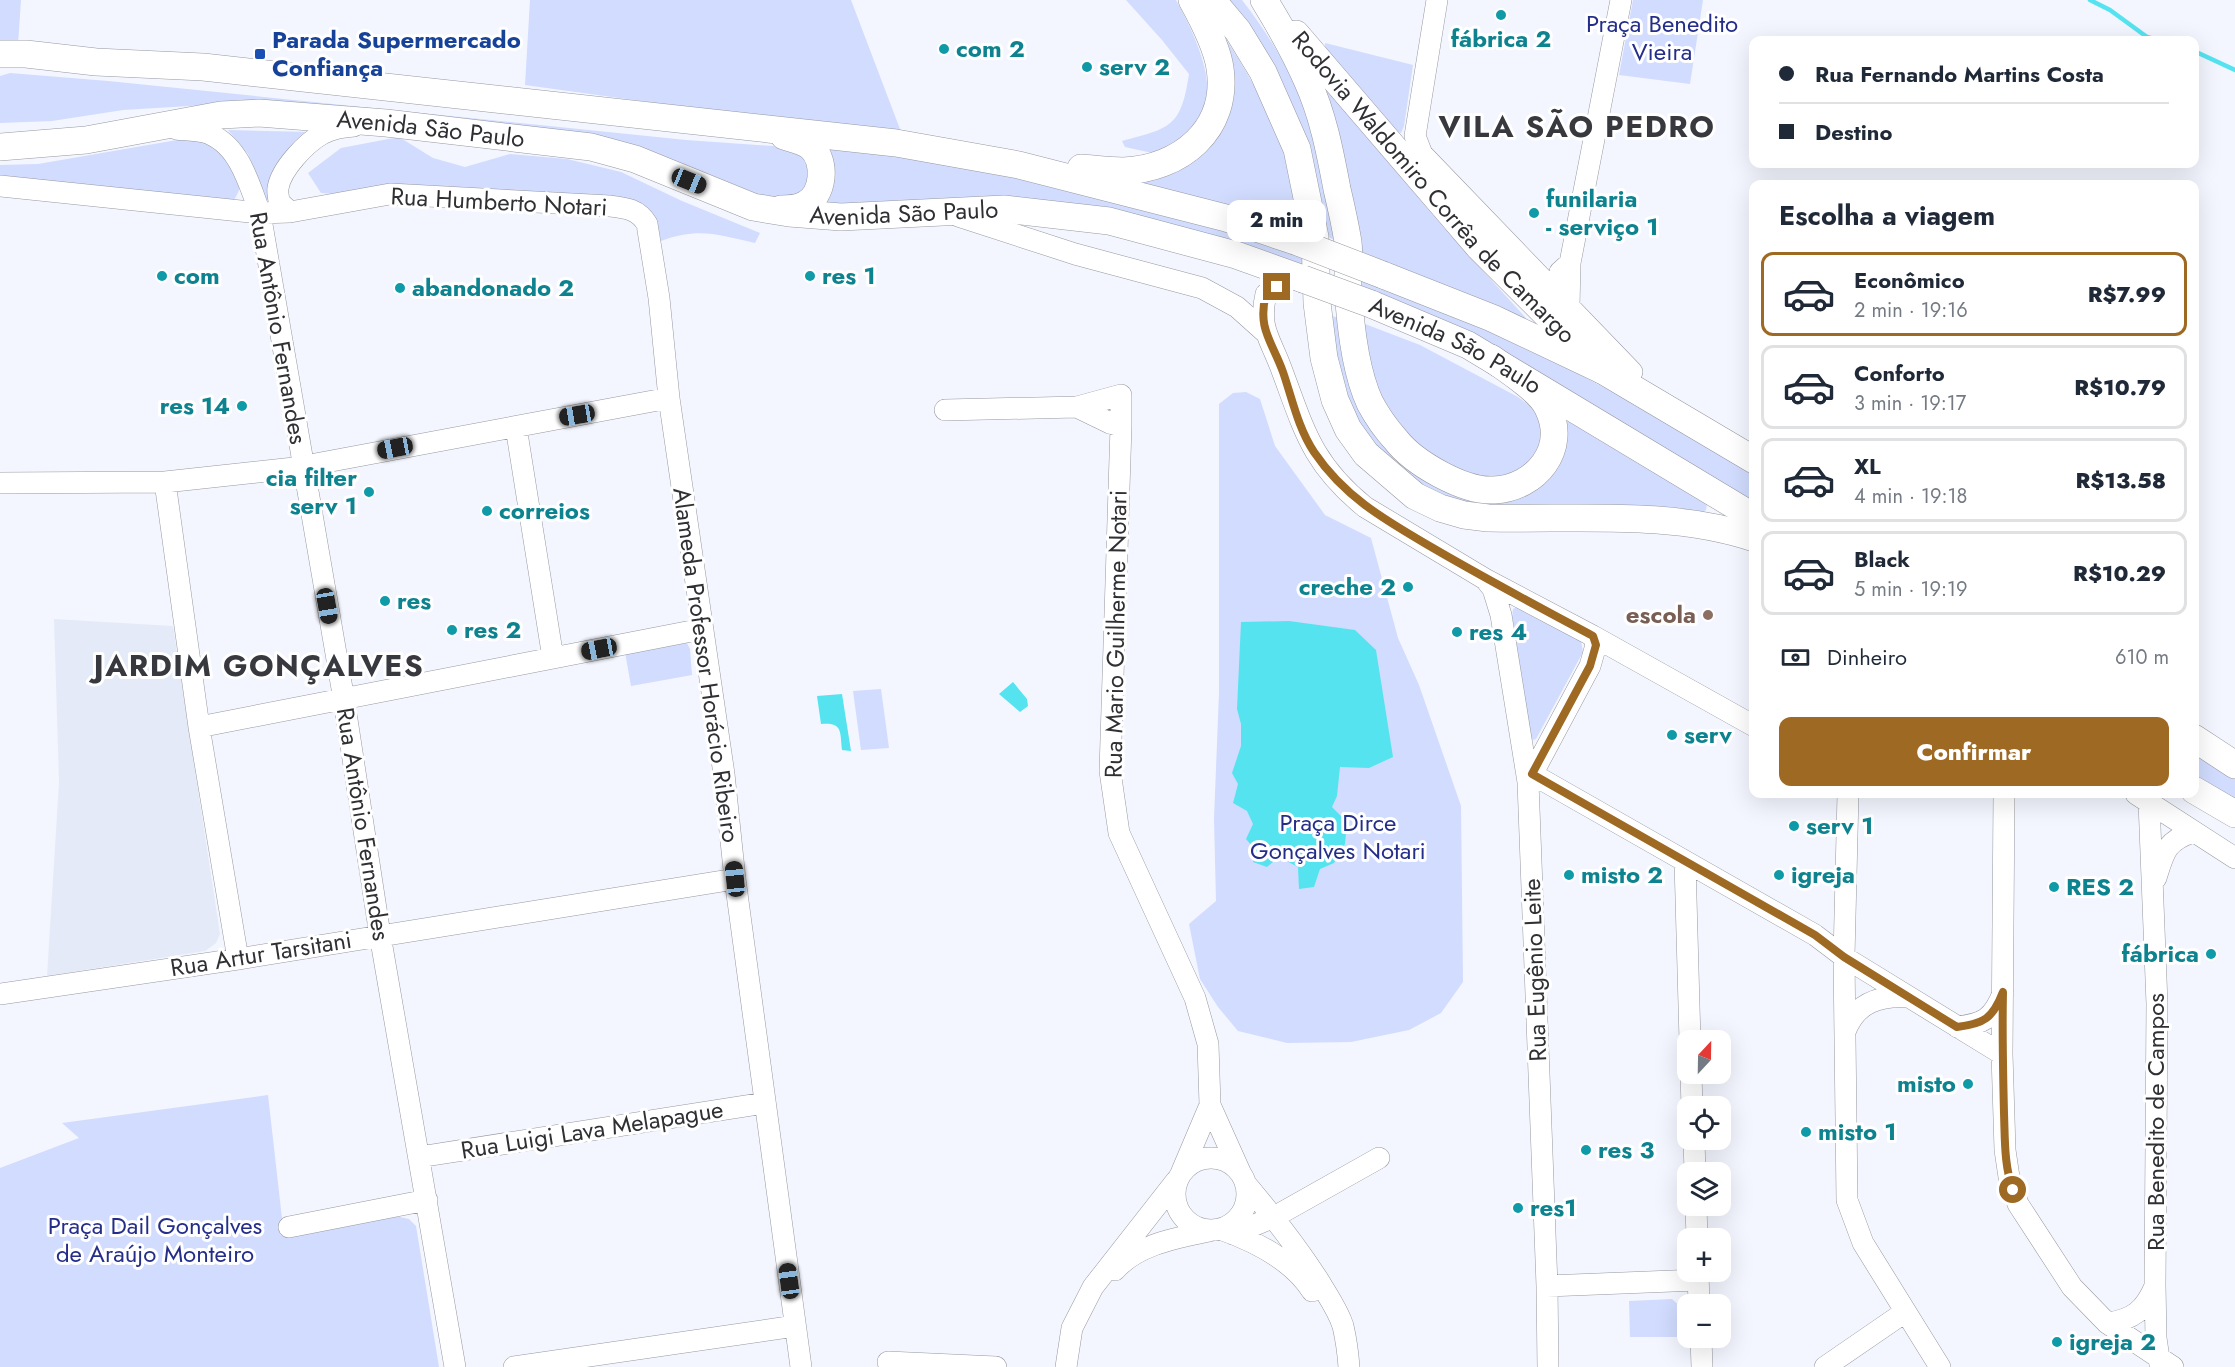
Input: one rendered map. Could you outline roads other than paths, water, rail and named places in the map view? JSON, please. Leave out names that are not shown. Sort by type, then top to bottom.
[{"type":"main road","points":[[1018,165],[1124,171],[1156,165],[1186,152],[1207,132],[1220,102],[1220,68],[1203,19],[1192,0]]},
{"type":"main road","name":"Rodovia Waldomiro Corrêa de Camargo","points":[[1212,0],[1238,31],[1263,72],[1297,149],[1315,237],[1305,276],[1317,303],[1323,358],[1335,400],[1348,429],[1366,454],[1415,496],[1440,508],[1464,515],[1488,518],[1657,521],[1713,528],[1749,537]]},
{"type":"main road","name":"Rodovia Waldomiro Corrêa de Camargo","points":[[1265,0],[1308,81],[1327,134],[1348,252],[1348,285],[1360,369],[1370,402],[1397,442],[1419,462],[1443,476],[1492,490],[1512,488],[1533,478],[1552,453],[1554,437],[1548,407],[1536,393],[1491,358]]},
{"type":"main road","name":"Rodovia Waldomiro Corrêa de Camargo","points":[[1265,0],[1479,247],[1617,374]]},
{"type":"main road","name":"Avenida São Paulo","points":[[0,54],[225,69],[728,125],[778,128],[896,143],[1018,165],[1226,218],[1295,241],[1492,318],[1617,374],[1657,402],[1749,457]]},
{"type":"main road","points":[[0,66],[146,74],[165,65]]},
{"type":"main road","name":"Avenida São Paulo","points":[[2,146],[86,140],[221,115],[259,113],[386,123],[591,147],[635,159],[753,207],[789,213],[841,217],[1004,209],[1109,221],[1305,276],[1434,329],[1491,358],[1749,514]]},
{"type":"main road","points":[[728,125],[776,133],[801,141],[812,147],[820,162],[821,174],[818,191],[807,205],[791,210],[753,207]]},
{"type":"main road","points":[[2199,741],[2235,765]]},
{"type":"main road","points":[[2199,793],[2235,814]]},
{"type":"street","points":[[1437,0],[1416,136],[1422,154],[1569,307],[1617,374]]},
{"type":"street","points":[[1569,307],[1570,263],[1621,0]]},
{"type":"street","name":"Rua Antônio Fernandes","points":[[290,212],[279,202],[278,188],[295,157],[323,133],[339,128],[386,123]]},
{"type":"street","name":"Rua Antônio Fernandes","points":[[161,127],[206,132],[230,147],[245,174],[260,213],[344,700],[380,935],[455,1367]]},
{"type":"street","name":"Rua Humberto Notari","points":[[0,186],[100,206],[260,213],[290,212],[390,194],[609,206],[629,208],[641,214]]},
{"type":"street","points":[[930,212],[958,216],[1075,254],[1182,281],[1219,296],[1237,307],[1266,333]]},
{"type":"street","name":"Alameda Professor Horácio Ribeiro","points":[[641,214],[647,224],[659,298],[669,398],[724,774],[764,1103],[801,1367]]},
{"type":"street","points":[[1546,284],[1570,263]]},
{"type":"street","points":[[1237,307],[1305,276]]},
{"type":"street","points":[[1266,294],[1262,316],[1266,333],[1277,355],[1303,430],[1313,451],[1335,480],[1365,507],[1485,579],[1749,723]]},
{"type":"street","name":"Rua Mario Guilherme Notari","points":[[1072,1328],[1097,1291],[1120,1265],[1146,1248],[1222,1231],[1242,1212],[1246,1198],[1243,1179],[1210,1105],[1208,1044],[1195,998],[1119,833],[1110,771],[1122,395],[1077,407]]},
{"type":"street","points":[[0,483],[165,482],[302,466],[669,398]]},
{"type":"street","points":[[945,410],[1077,407],[1121,426]]},
{"type":"street","points":[[516,427],[553,658]]},
{"type":"street","points":[[165,482],[199,727],[238,959]]},
{"type":"street","name":"Rua Eugênio Leite","points":[[1485,579],[1493,589],[1501,615],[1529,779],[1548,1286],[1548,1367]]},
{"type":"street","points":[[199,727],[702,629]]},
{"type":"street","points":[[1593,636],[1596,645],[1590,666],[1529,779],[1585,804],[1815,935],[1844,957],[2002,1054]]},
{"type":"street","points":[[1848,798],[1844,957],[1847,1200],[1863,1244],[1940,1367]]},
{"type":"street","points":[[2004,798],[2002,1054],[2008,1177],[2018,1204],[2072,1287],[2107,1323],[2164,1364]]},
{"type":"street","points":[[2142,798],[2235,858]]},
{"type":"street","name":"Rua Benedito de Campos","points":[[2142,798],[2153,887],[2157,1004],[2156,1338],[2164,1364]]},
{"type":"street","name":"Rua Benedito de Campos","points":[[2153,887],[2164,852],[2180,836],[2193,832]]},
{"type":"street","points":[[1685,862],[1690,1030]]},
{"type":"street","name":"Rua Artur Tarsitani","points":[[0,994],[238,959],[735,879]]},
{"type":"street","points":[[1957,1027],[1984,1021],[1992,1014],[2003,992]]},
{"type":"street","points":[[1845,1032],[1848,1022],[1868,1003],[1881,998],[1909,997]]},
{"type":"street","name":"Rua Luigi Lava Melapague","points":[[419,1157],[764,1103]]},
{"type":"street","name":"Rua Mario Guilherme Notari","points":[[1210,1105],[1178,1177],[1174,1191],[1178,1211],[1192,1225],[1202,1229],[1222,1231],[1270,1251],[1296,1272],[1309,1285],[1323,1308],[1333,1332],[1341,1367]]},
{"type":"street","name":"Rua Mario Guilherme Notari","points":[[1066,1367],[1072,1328],[1093,1287],[1178,1177],[1197,1160],[1210,1158],[1227,1162],[1243,1179],[1306,1262],[1342,1324],[1348,1349],[1348,1367]]},
{"type":"street","points":[[1222,1231],[1274,1217],[1379,1158]]},
{"type":"street","points":[[289,1227],[427,1200]]},
{"type":"street","points":[[1548,1286],[1677,1277]]},
{"type":"street","name":"Rua Benedito de Campos","points":[[2107,1323],[2121,1321],[2137,1313],[2148,1302],[2155,1285]]},
{"type":"street","points":[[1825,1367],[1905,1312]]},
{"type":"street","points":[[514,1367],[795,1326]]},
{"type":"street","points":[[1701,1348],[1702,1367]]},
{"type":"street","points":[[888,1362],[996,1367]]},
{"type":"water","points":[[1289,621],[1355,630],[1376,650],[1393,757],[1369,768],[1340,767],[1337,796],[1332,807],[1347,822],[1345,844],[1334,863],[1320,869],[1314,887],[1299,889],[1298,867],[1279,857],[1267,867],[1253,862],[1257,852],[1246,839],[1253,824],[1247,811],[1233,803],[1238,784],[1232,773],[1241,746],[1241,724],[1237,709],[1241,622]]},
{"type":"water","points":[[1013,682],[1027,699],[1028,706],[1020,712],[999,694]]},
{"type":"water","points":[[842,694],[851,751],[842,750],[837,727],[821,724],[817,696]]},
{"type":"waterway","points":[[2090,0],[2110,10],[2146,36]]},
{"type":"waterway","points":[[2199,53],[2235,70]]},
{"type":"place","name":"fábrica 2","points":[[1501,15]]},
{"type":"place","name":"com 2","points":[[944,49]]},
{"type":"place","name":"Parada Supermercado Confiança","points":[[260,54]]},
{"type":"place","name":"serv 2","points":[[1087,67]]},
{"type":"place","name":"funilaria - serviço 1","points":[[1534,213]]},
{"type":"place","name":"com","points":[[162,276]]},
{"type":"place","name":"res 1","points":[[810,276]]},
{"type":"place","name":"abandonado 2","points":[[400,288]]},
{"type":"place","name":"res 14","points":[[242,406]]},
{"type":"place","name":"cia filter serv 1","points":[[369,492]]},
{"type":"place","name":"correios","points":[[487,511]]},
{"type":"place","name":"creche 2","points":[[1408,587]]},
{"type":"place","name":"res","points":[[385,601]]},
{"type":"place","name":"escola","points":[[1708,615]]},
{"type":"place","name":"res 2","points":[[452,630]]},
{"type":"place","name":"res 4","points":[[1457,632]]},
{"type":"place","name":"serv","points":[[1672,735]]},
{"type":"place","name":"serv 1","points":[[1794,826]]},
{"type":"place","name":"misto 2","points":[[1569,875]]},
{"type":"place","name":"igreja","points":[[1779,875]]},
{"type":"place","name":"RES 2","points":[[2054,887]]},
{"type":"place","name":"fábrica","points":[[2211,954]]},
{"type":"place","name":"misto","points":[[1968,1084]]},
{"type":"place","name":"misto 1","points":[[1806,1132]]},
{"type":"place","name":"res 3","points":[[1586,1150]]},
{"type":"place","name":"res1","points":[[1518,1208]]},
{"type":"place","name":"igreja 2","points":[[2057,1342]]},
{"type":"district","name":"VILA SÃO PEDRO","points":[[1577,127]]},
{"type":"district","name":"JARDIM GONÇALVES","points":[[259,666]]},
{"type":"park label","name":"Praça Benedito Vieira","points":[[1662,38]]},
{"type":"park label","name":"Praça Dirce Gonçalves Notari","points":[[1338,837]]},
{"type":"park label","name":"Praça Dail Gonçalves de Araújo Monteiro","points":[[155,1240]]}]
